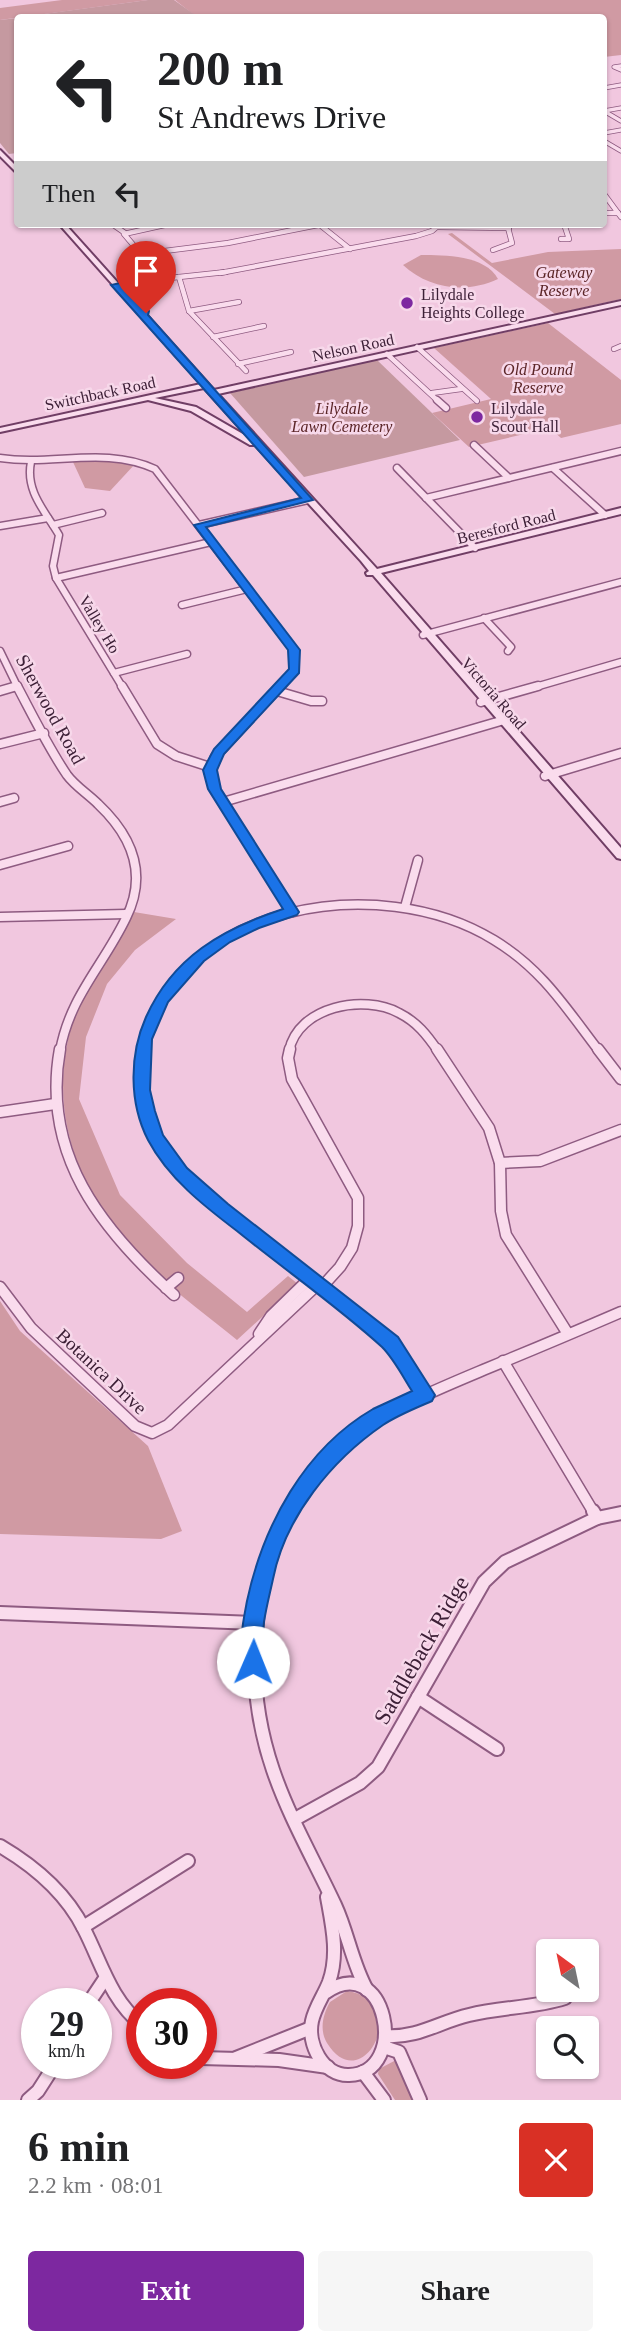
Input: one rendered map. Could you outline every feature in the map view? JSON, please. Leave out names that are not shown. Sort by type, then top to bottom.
[{"type":"main road","points":[[0,152],[14,168]]},
{"type":"main road","name":"Victoria Road","points":[[68,228],[215,392],[620,859]]},
{"type":"main road","name":"Nelson Road","points":[[215,392],[621,303]]},
{"type":"main road","name":"Switchback Road","points":[[0,430],[207,385]]},
{"type":"main road","points":[[142,399],[174,403],[193,409],[263,448]]},
{"type":"main road","name":"Beresford Road","points":[[374,574],[621,511]]},
{"type":"street","points":[[607,198],[618,214]]},
{"type":"street","points":[[118,228],[125,233],[149,228]]},
{"type":"street","points":[[125,256],[302,228]]},
{"type":"street","points":[[326,228],[349,248]]},
{"type":"street","points":[[119,286],[248,269],[421,235],[434,228]]},
{"type":"street","points":[[493,250],[503,249],[512,243],[508,228]]},
{"type":"street","points":[[565,228],[569,239]]},
{"type":"street","points":[[125,233],[123,235],[141,254]]},
{"type":"street","points":[[561,239],[576,239]]},
{"type":"street","points":[[179,277],[185,290],[188,311],[246,371]]},
{"type":"street","points":[[188,311],[237,300],[244,307]]},
{"type":"street","points":[[212,337],[262,324],[269,331]]},
{"type":"street","points":[[614,349],[621,346]]},
{"type":"street","points":[[417,347],[477,401]]},
{"type":"street","points":[[238,364],[289,350],[297,358]]},
{"type":"street","points":[[387,354],[426,391],[432,393],[461,388]]},
{"type":"street","points":[[432,393],[446,408]]},
{"type":"street","points":[[474,445],[509,478]]},
{"type":"street","points":[[426,498],[621,451]]},
{"type":"street","points":[[0,458],[31,462],[101,456],[125,458],[145,464],[163,477],[294,650],[295,670],[218,752],[210,767],[212,783],[292,912]]},
{"type":"street","points":[[31,462],[29,483],[60,539],[51,564],[56,578],[211,542]]},
{"type":"street","points":[[397,468],[475,548]]},
{"type":"street","points":[[553,468],[606,515]]},
{"type":"street","points":[[199,525],[308,500]]},
{"type":"street","points":[[0,526],[102,513]]},
{"type":"street","name":"Valley Ho","points":[[56,578],[157,744],[176,756],[210,767]]},
{"type":"street","points":[[426,634],[621,582]]},
{"type":"street","points":[[182,606],[247,589]]},
{"type":"street","points":[[484,618],[512,647],[508,651]]},
{"type":"street","name":"Sherwood Road","points":[[0,652],[69,777],[111,816],[130,843],[137,873],[135,892],[126,914],[73,1006],[60,1052],[55,1104],[66,1154],[82,1189],[101,1220],[132,1258],[170,1291],[178,1278]]},
{"type":"street","points":[[114,673],[187,654]]},
{"type":"street","points":[[484,701],[617,663],[621,672]]},
{"type":"street","points":[[0,691],[18,686]]},
{"type":"street","points":[[277,691],[311,701],[322,701]]},
{"type":"street","points":[[223,802],[501,721]]},
{"type":"street","points":[[0,744],[44,733]]},
{"type":"street","points":[[548,775],[621,753]]},
{"type":"street","points":[[0,802],[14,798]]},
{"type":"street","points":[[0,865],[68,846]]},
{"type":"street","points":[[405,907],[418,860]]},
{"type":"street","points":[[425,1395],[391,1343],[181,1173],[156,1138],[142,1090],[144,1039],[162,999],[199,957],[225,938],[254,924],[292,912],[338,904],[405,907],[459,922],[500,943],[526,961],[541,975],[621,1079]]},
{"type":"street","points":[[0,917],[126,914]]},
{"type":"street","name":"Botanica Drive","points":[[0,1287],[31,1328],[143,1432],[159,1432],[168,1425],[350,1254],[357,1238],[360,1219],[358,1198],[292,1079],[289,1068],[291,1042],[302,1026],[332,1007],[360,1005],[398,1012],[424,1030],[489,1128],[500,1163],[501,1211],[506,1235],[568,1334]]},
{"type":"street","points":[[0,1111],[55,1104]]},
{"type":"street","points":[[500,1163],[540,1161],[621,1130]]},
{"type":"street","points":[[217,2059],[279,2060],[328,2067],[346,2075],[363,2072],[375,2062],[385,2041],[386,2025],[380,2004],[367,1990],[356,1970],[346,1929],[273,1770],[258,1716],[253,1676],[254,1623],[264,1571],[276,1537],[309,1482],[330,1456],[379,1416],[621,1312]]},
{"type":"street","points":[[503,1361],[597,1518]]},
{"type":"street","name":"Saddleback Ridge","points":[[295,1819],[370,1776],[378,1767],[484,1582],[505,1562],[597,1518],[621,1513]]},
{"type":"street","points":[[0,1612],[254,1623]]},
{"type":"street","points":[[418,1697],[497,1749]]},
{"type":"street","points":[[0,1846],[51,1884],[83,1927],[104,1980],[116,2000],[126,2010]]},
{"type":"street","points":[[83,1927],[188,1861]]},
{"type":"street","points":[[326,1885],[335,1948],[332,1973],[313,2015],[311,2028],[315,2050],[328,2067]]},
{"type":"street","points":[[99,1988],[104,1980]]},
{"type":"street","points":[[325,1993],[345,1984],[367,1990]]},
{"type":"street","points":[[385,2041],[406,2039],[468,2015],[542,2006],[554,2002]]},
{"type":"street","points":[[231,2060],[311,2028]]},
{"type":"street","points":[[385,2041],[399,2052],[420,2100]]},
{"type":"street","points":[[363,2072],[384,2100]]},
{"type":"street","points":[[29,2100],[46,2079]]},
{"type":"green space","points":[[62,0],[148,0],[44,14],[14,14],[14,18],[0,20],[0,8]]},
{"type":"green space","points":[[148,0],[174,0],[194,14],[43,14]]},
{"type":"green space","points":[[175,0],[621,0],[621,55],[607,57],[607,14],[193,14]]},
{"type":"green space","points":[[14,18],[14,153],[9,154],[0,143],[0,20]]},
{"type":"green space","name":"Gateway Reserve","points":[[452,233],[492,263],[548,252],[621,249],[621,299],[555,314],[448,234]]},
{"type":"green space","points":[[421,255],[452,256],[474,261],[492,271],[498,279],[473,287],[436,284],[403,265]]},
{"type":"green space","name":"Old Pound Reserve","points":[[548,323],[621,380],[621,424],[561,438],[550,428],[469,447],[432,413],[491,399],[434,348]]},
{"type":"green space","name":"Lilydale Lawn Cemetery","points":[[377,360],[460,440],[304,477],[230,393]]},
{"type":"green space","points":[[108,459],[135,464],[110,491],[85,488],[73,462]]},
{"type":"green space","points":[[134,912],[176,919],[135,950],[107,984],[86,1037],[79,1099],[120,1195],[187,1263],[247,1312],[288,1276],[298,1284],[237,1340],[161,1279],[121,1238],[89,1189],[70,1137],[64,1110],[63,1082],[65,1053],[72,1024],[91,980]]},
{"type":"green space","points":[[0,1301],[20,1331],[148,1446],[182,1531],[161,1539],[0,1534]]},
{"type":"green space","points":[[347,1991],[367,1998],[377,2011],[379,2027],[375,2042],[366,2054],[354,2060],[341,2058],[327,2043],[323,2033],[324,2017],[330,2002]]},
{"type":"green space","points":[[396,2060],[415,2100],[395,2100],[378,2074],[379,2069]]},
{"type":"place","name":"Lilydale Heights College","points":[[407,303]]},
{"type":"place","name":"Lilydale Scout Hall","points":[[477,417]]},
{"type":"route","points":[[146,313],[121,284],[116,285],[178,356],[215,392],[308,500],[199,525],[294,650],[295,670],[218,752],[210,770],[214,789],[292,912],[254,924],[225,938],[199,957],[162,999],[144,1039],[141,1062],[146,1111],[156,1138],[181,1173],[221,1209],[391,1343],[425,1395],[379,1416],[354,1434],[330,1456],[290,1509],[276,1537],[258,1595],[253,1662]]}]
